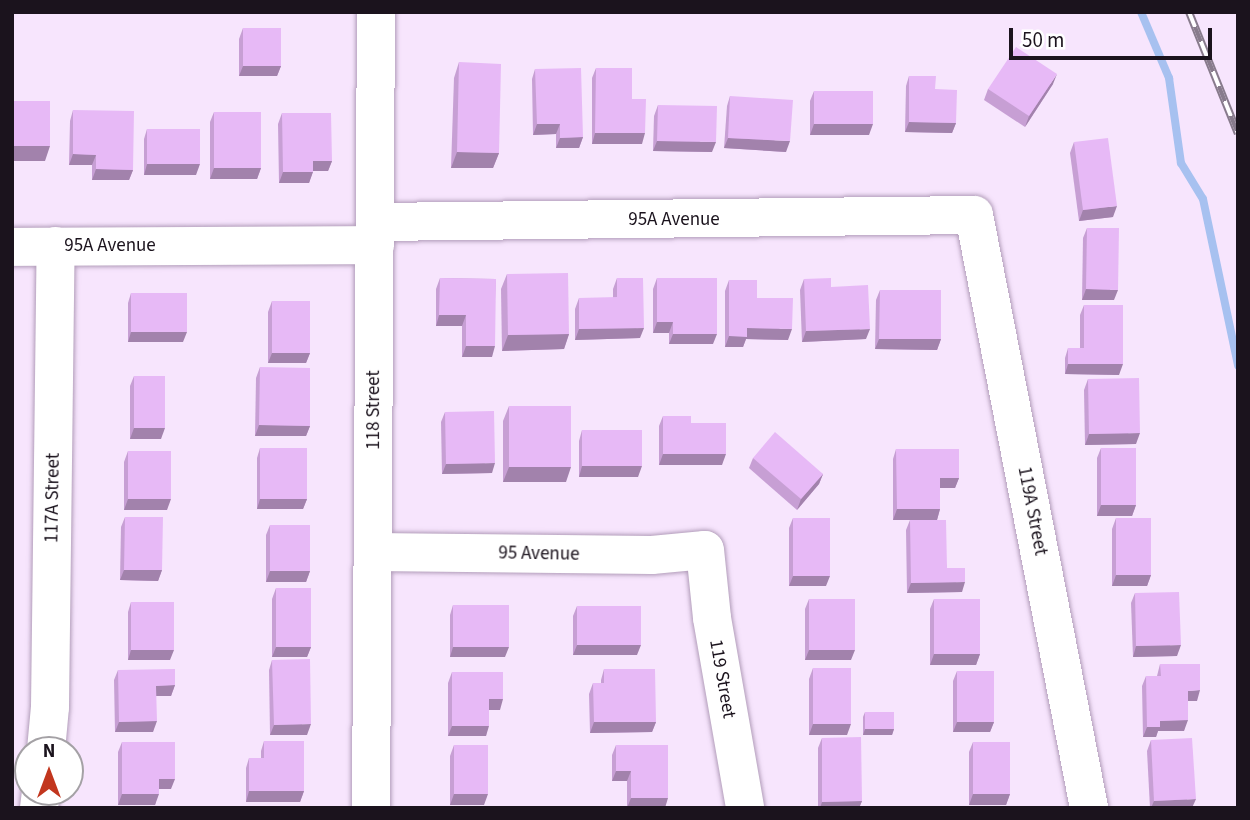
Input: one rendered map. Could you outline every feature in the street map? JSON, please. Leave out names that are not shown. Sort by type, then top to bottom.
[{"type":"street","name":"118 Street","points":[[371,808],[376,12]]},
{"type":"street","name":"95A Avenue","points":[[12,247],[974,215]]},
{"type":"street","name":"119A Street","points":[[974,215],[1089,808]]},
{"type":"street","name":"117A Street","points":[[47,736],[50,707],[56,246]]},
{"type":"street","name":"95 Avenue","points":[[373,552],[652,555],[705,550]]},
{"type":"street","name":"119 Street","points":[[705,550],[712,618],[745,808]]},
{"type":"building","points":[[243,28],[281,28],[281,66],[243,66]]},
{"type":"building","points":[[1016,47],[1057,74],[1029,116],[988,89]]},
{"type":"building","points":[[459,62],[501,64],[499,153],[457,152]]},
{"type":"building","points":[[581,68],[583,137],[560,138],[560,124],[537,124],[535,69]]},
{"type":"building","points":[[596,68],[632,68],[632,99],[646,99],[645,133],[595,133]]},
{"type":"building","points":[[909,76],[936,76],[935,89],[957,90],[956,123],[909,122]]},
{"type":"building","points":[[814,91],[873,91],[873,124],[814,124]]},
{"type":"building","points":[[730,96],[793,100],[790,141],[728,138]]},
{"type":"building","points":[[12,101],[50,101],[50,146],[12,146]]},
{"type":"building","points":[[658,105],[717,106],[716,142],[657,141]]},
{"type":"building","points":[[73,110],[134,111],[133,170],[96,169],[96,155],[73,154]]},
{"type":"building","points":[[214,112],[261,112],[261,168],[214,168]]},
{"type":"building","points":[[282,113],[331,113],[332,161],[313,161],[313,172],[283,172]]},
{"type":"building","points":[[147,129],[200,129],[200,164],[147,164]]},
{"type":"building","points":[[1108,138],[1117,206],[1083,210],[1074,142]]},
{"type":"building","points":[[1087,228],[1119,228],[1118,290],[1086,289]]},
{"type":"building","points":[[568,273],[569,334],[508,335],[507,274]]},
{"type":"building","points":[[440,278],[496,279],[495,346],[466,346],[466,315],[439,315]]},
{"type":"building","points":[[617,278],[643,278],[644,328],[579,329],[579,298],[617,297]]},
{"type":"building","points":[[657,278],[717,278],[717,334],[673,334],[673,322],[657,322]]},
{"type":"building","points":[[831,278],[831,287],[868,285],[870,329],[806,331],[804,279]]},
{"type":"building","points":[[729,280],[757,280],[757,298],[793,298],[792,329],[747,328],[747,337],[729,336]]},
{"type":"building","points":[[880,290],[941,290],[941,339],[879,339]]},
{"type":"building","points":[[131,293],[187,293],[187,332],[131,332]]},
{"type":"building","points":[[272,301],[310,301],[310,353],[272,353]]},
{"type":"building","points":[[1084,305],[1123,305],[1123,364],[1068,364],[1068,348],[1084,348]]},
{"type":"building","points":[[260,367],[310,368],[310,426],[259,425]]},
{"type":"building","points":[[134,376],[165,376],[165,428],[134,428]]},
{"type":"building","points":[[1139,378],[1140,433],[1089,434],[1088,379]]},
{"type":"building","points":[[509,406],[571,406],[571,467],[509,467]]},
{"type":"building","points":[[494,411],[495,463],[446,464],[445,412]]},
{"type":"building","points":[[663,416],[691,416],[691,423],[726,423],[726,454],[663,454]]},
{"type":"building","points":[[582,430],[642,430],[642,466],[582,466]]},
{"type":"building","points":[[775,432],[823,474],[801,499],[753,458]]},
{"type":"building","points":[[260,448],[307,448],[307,499],[260,499]]},
{"type":"building","points":[[1101,448],[1136,448],[1136,505],[1101,505]]},
{"type":"building","points":[[896,449],[959,449],[959,478],[940,478],[940,509],[897,509]]},
{"type":"building","points":[[128,451],[171,451],[171,499],[128,499]]},
{"type":"building","points":[[125,517],[163,517],[162,570],[124,570]]},
{"type":"building","points":[[793,518],[830,518],[830,576],[793,576]]},
{"type":"building","points":[[1116,518],[1151,518],[1151,575],[1116,575]]},
{"type":"building","points":[[910,520],[946,520],[947,568],[965,568],[965,582],[911,583]]},
{"type":"building","points":[[270,525],[310,525],[310,571],[270,571]]},
{"type":"building","points":[[276,588],[311,588],[311,647],[276,647]]},
{"type":"building","points":[[1179,592],[1181,645],[1136,646],[1135,593]]},
{"type":"building","points":[[809,599],[855,599],[855,650],[809,650]]},
{"type":"building","points":[[934,599],[980,599],[980,654],[934,654]]},
{"type":"building","points":[[131,602],[174,602],[174,650],[131,650]]},
{"type":"building","points":[[453,605],[509,605],[509,647],[453,647]]},
{"type":"building","points":[[577,606],[641,606],[641,645],[577,645]]},
{"type":"building","points":[[310,659],[311,724],[274,725],[272,660]]},
{"type":"building","points":[[1160,664],[1200,664],[1200,690],[1188,691],[1188,720],[1160,721],[1160,727],[1147,727],[1146,676],[1161,676]]},
{"type":"building","points":[[813,668],[851,668],[851,724],[813,724]]},
{"type":"building","points":[[175,669],[175,685],[156,686],[157,721],[119,722],[118,670]]},
{"type":"building","points":[[604,669],[655,669],[656,722],[594,722],[593,683],[604,683]]},
{"type":"building","points":[[957,671],[994,671],[994,722],[957,722]]},
{"type":"building","points":[[452,672],[503,672],[503,699],[489,699],[489,726],[452,726]]},
{"type":"building","points":[[865,712],[894,712],[894,729],[865,729]]},
{"type":"building","points":[[861,737],[862,801],[822,802],[822,738]]},
{"type":"building","points":[[1192,738],[1196,799],[1154,801],[1151,740]]},
{"type":"building","points":[[264,741],[304,741],[304,791],[249,791],[249,758],[264,758]]},
{"type":"building","points":[[122,742],[175,742],[175,779],[159,779],[159,794],[122,794]]},
{"type":"building","points":[[973,742],[1010,742],[1010,794],[973,794]]},
{"type":"building","points":[[454,745],[488,745],[488,794],[454,794]]},
{"type":"building","points":[[616,745],[668,745],[668,798],[631,798],[631,771],[616,771]]},
{"type":"waterway","points":[[1141,12],[1169,78],[1181,163],[1203,199],[1238,365]]},
{"type":"railway","points":[[1189,12],[1238,134]]}]
